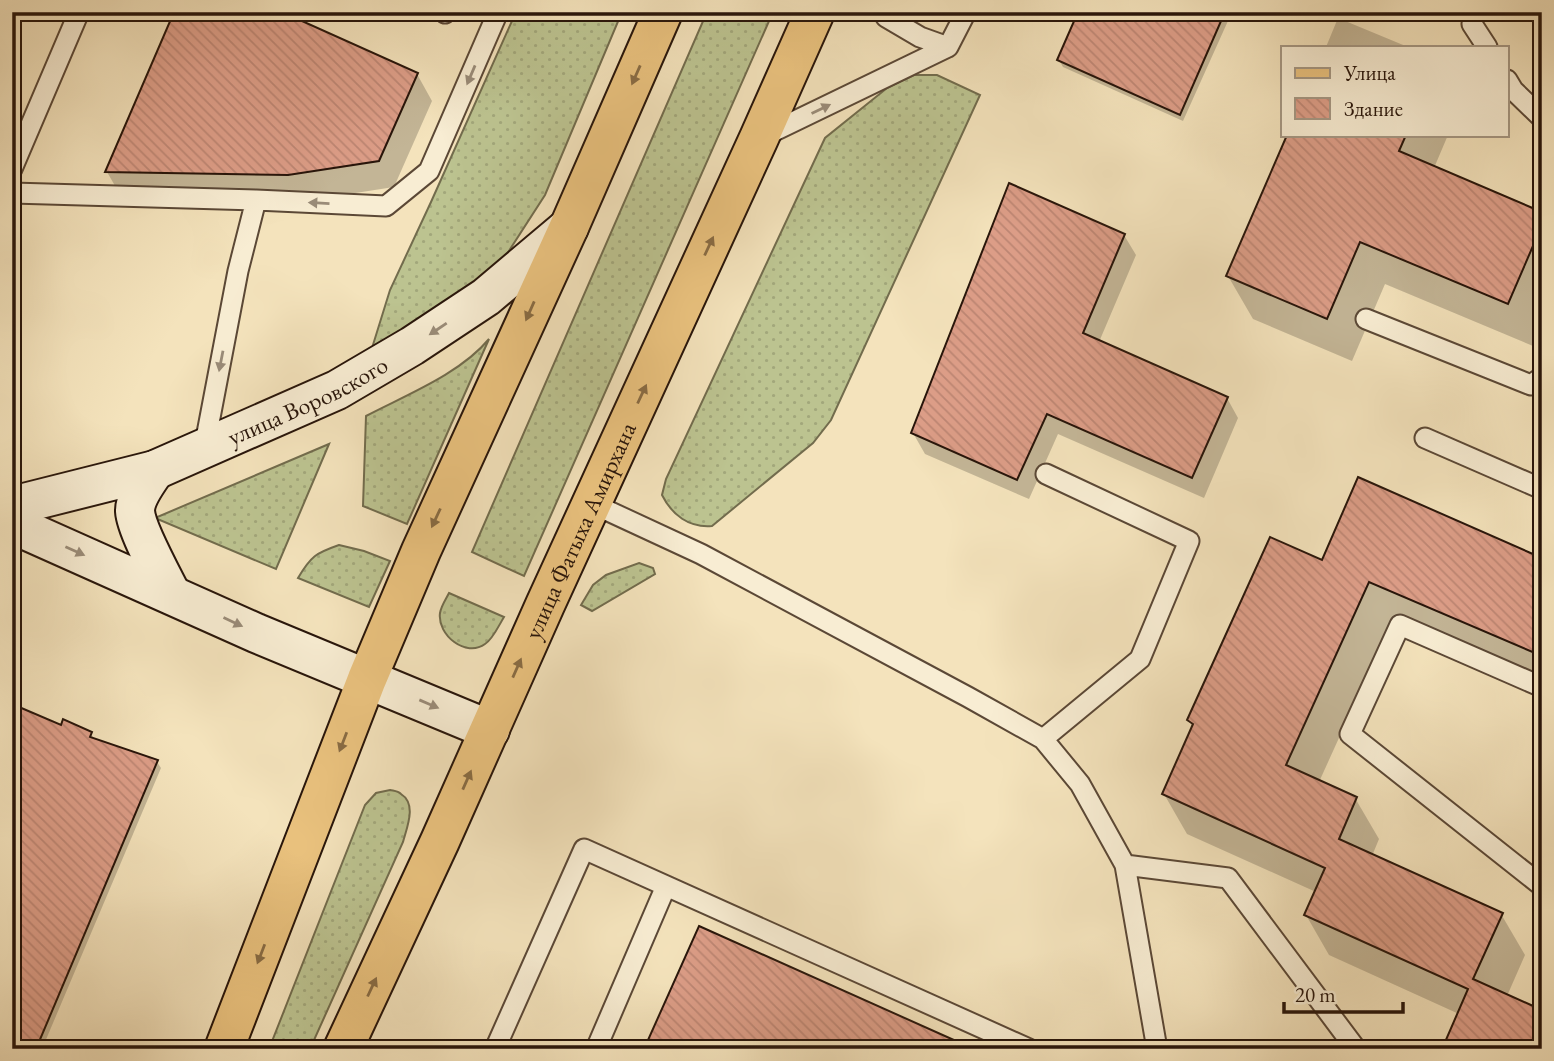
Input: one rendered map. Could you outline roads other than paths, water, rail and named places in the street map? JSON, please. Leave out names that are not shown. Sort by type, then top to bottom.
[{"type":"main road","points":[[224,1049],[367,679],[421,551],[569,227],[663,12]]},
{"type":"main road","name":"улица Фатыха Амирхана","points":[[343,1049],[440,841],[815,12]]},
{"type":"street","name":"улица Воровского","points":[[12,506],[155,470],[337,390],[412,346],[486,297],[569,227]]},
{"type":"street","points":[[155,470],[141,492],[135,510],[139,528],[171,594]]},
{"type":"street","points":[[12,523],[256,633],[490,730]]},
{"type":"lane","points":[[12,169],[79,12]]},
{"type":"lane","points":[[12,193],[386,206],[429,171],[498,12]]},
{"type":"lane","points":[[883,12],[920,37],[948,47]]},
{"type":"lane","points":[[759,138],[948,47],[966,12]]},
{"type":"lane","points":[[1472,24],[1485,46]]},
{"type":"lane","points":[[1508,82],[1542,118]]},
{"type":"lane","points":[[204,449],[238,271],[256,200]]},
{"type":"lane","points":[[1366,319],[1531,385],[1542,377]]},
{"type":"lane","points":[[1425,438],[1542,489]]},
{"type":"lane","points":[[1043,739],[1140,659],[1189,541],[1046,474]]},
{"type":"lane","points":[[592,503],[701,554],[1043,739],[1080,784],[1125,865],[1157,1049]]},
{"type":"lane","points":[[1542,687],[1400,625],[1350,734],[1542,886]]},
{"type":"lane","points":[[495,1049],[584,849],[1029,1049]]},
{"type":"lane","points":[[1125,865],[1228,878],[1356,1049]]},
{"type":"lane","points":[[597,1049],[666,886]]}]
